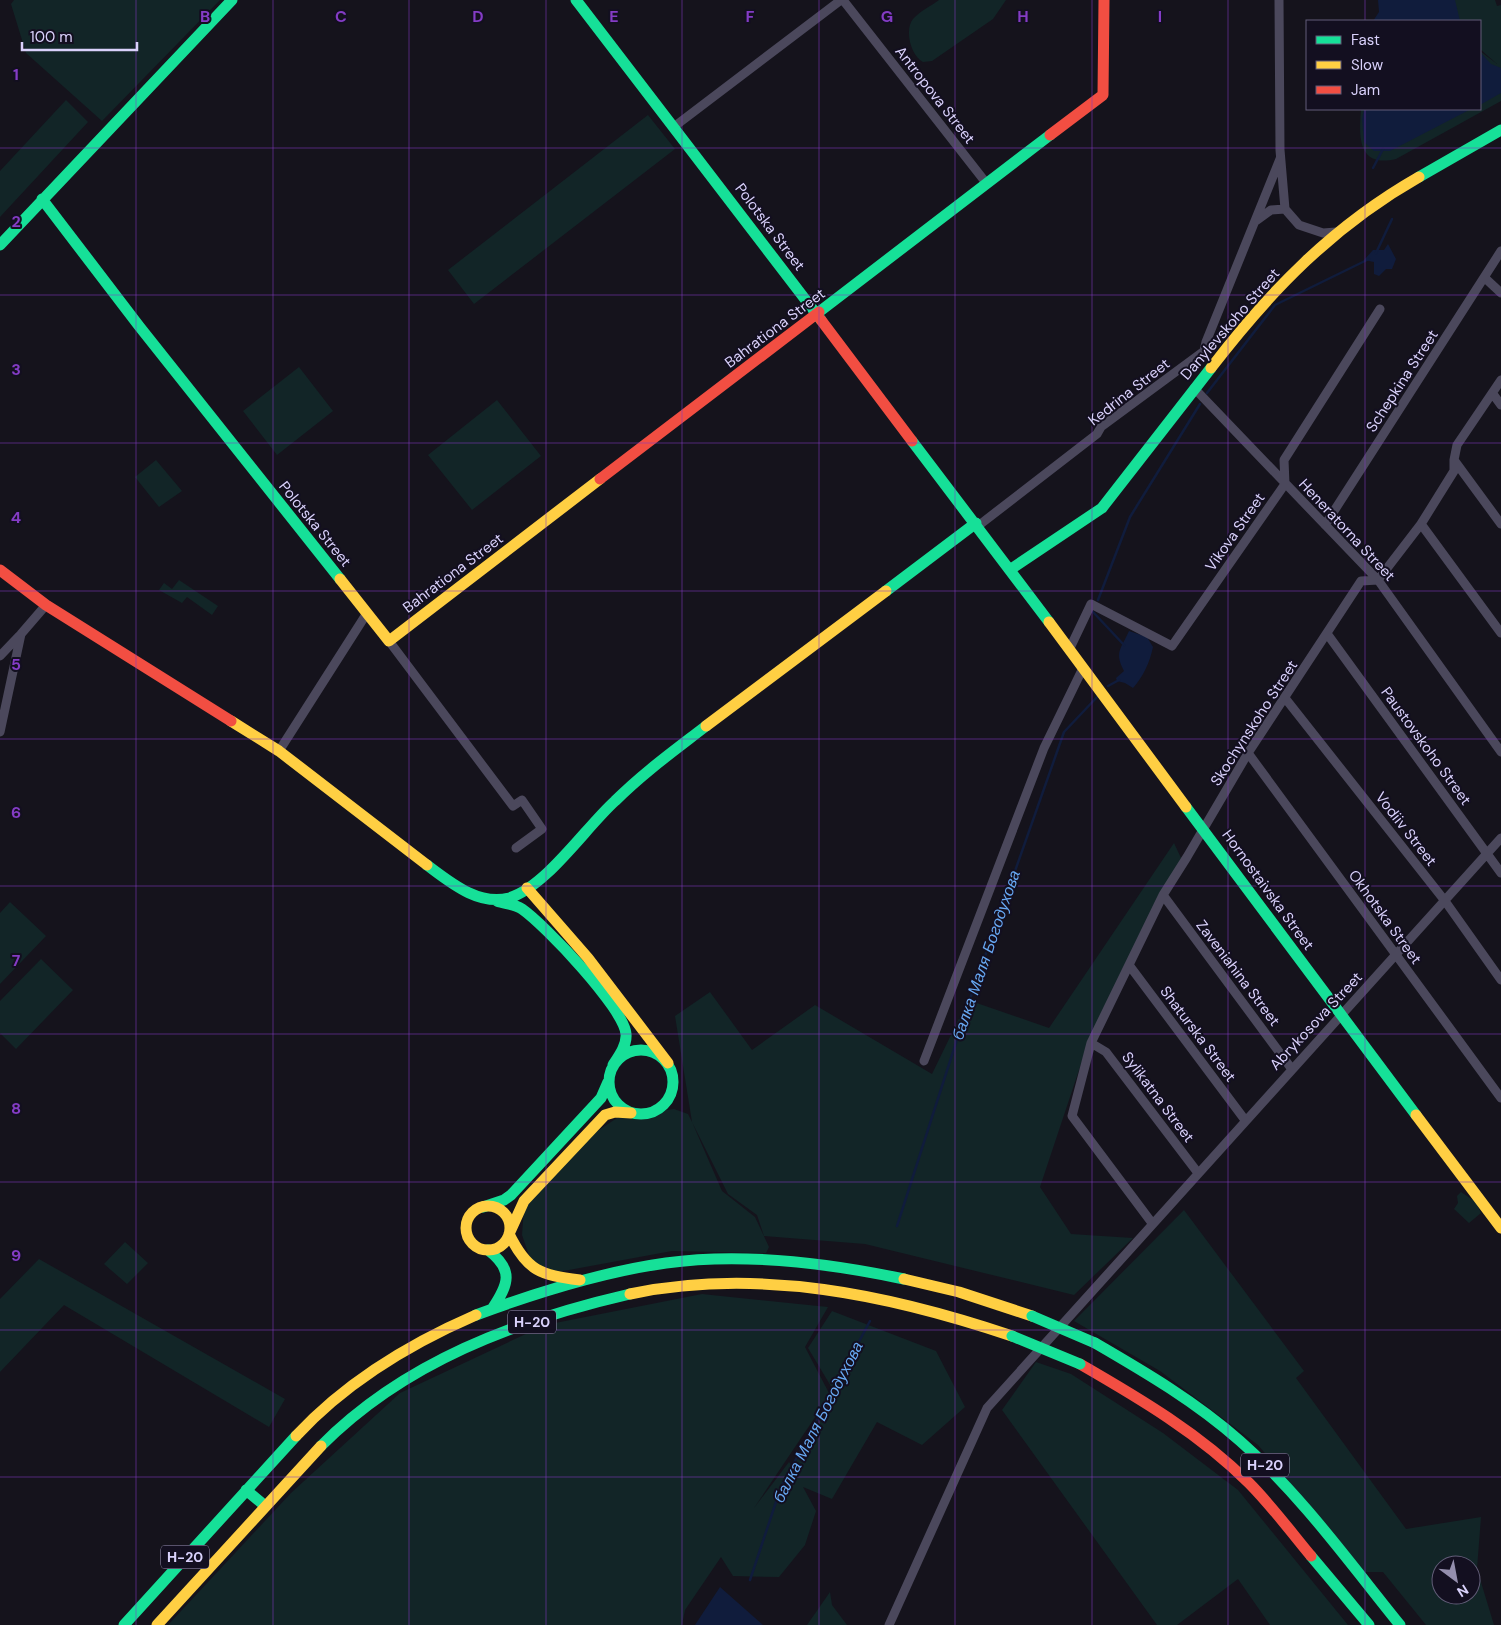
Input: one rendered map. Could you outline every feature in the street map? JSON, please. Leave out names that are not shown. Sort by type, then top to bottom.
[{"type":"street","points":[[0,245],[232,0]]},
{"type":"street","name":"Polotska Street","points":[[576,0],[675,126],[1011,569]]},
{"type":"street","name":"Antropova Street","points":[[675,126],[842,0],[987,184]]},
{"type":"street","name":"Bahrationa Street","points":[[388,641],[1103,95],[1104,0]]},
{"type":"street","name":"Kedrina Street","points":[[1279,0],[1280,159],[1285,209]]},
{"type":"street","name":"Danylevskoho Street","points":[[1011,569],[1102,508],[1194,388],[1270,297],[1336,232],[1389,194],[1501,130]]},
{"type":"street","name":"Kedrina Street","points":[[977,525],[1097,434],[1101,427],[1123,413],[1204,351],[1280,159]]},
{"type":"street","name":"Polotska Street","points":[[42,199],[139,326],[367,613],[513,806],[522,800],[542,829],[516,848]]},
{"type":"street","points":[[1255,222],[1271,210],[1285,209],[1300,225],[1323,232],[1336,232]]},
{"type":"street","name":"Schepkina Street","points":[[1324,525],[1486,278],[1501,251]]},
{"type":"street","points":[[1486,278],[1501,292]]},
{"type":"street","points":[[1285,484],[1284,460],[1380,309]]},
{"type":"street","points":[[1378,580],[1421,524],[1454,471],[1457,445],[1501,380]]},
{"type":"street","name":"Heneratorna Street","points":[[1194,388],[1378,580],[1501,752]]},
{"type":"street","points":[[1493,394],[1501,405]]},
{"type":"street","points":[[1454,460],[1501,524]]},
{"type":"street","name":"Vikova Street","points":[[1070,648],[1091,604],[1172,646],[1285,484]]},
{"type":"street","points":[[1421,524],[1501,633]]},
{"type":"street","points":[[486,898],[509,898],[527,888],[564,855],[609,806],[651,768],[977,525]]},
{"type":"street","name":"Hornostaivska Street","points":[[1011,569],[1340,1014],[1501,1228]]},
{"type":"street","points":[[0,570],[46,605],[279,751],[459,889],[521,908],[558,941],[618,1014],[626,1030],[626,1041],[613,1066],[609,1081],[601,1098],[511,1195],[504,1200],[483,1207],[472,1214],[468,1220],[467,1234],[475,1246],[488,1250],[498,1257],[507,1276],[504,1291],[492,1309]]},
{"type":"street","name":"Skochynskoho Street","points":[[1152,1223],[1072,1116],[1091,1043],[1162,895],[1248,753],[1328,635],[1361,581],[1378,580]]},
{"type":"street","points":[[0,656],[46,605]]},
{"type":"street","points":[[279,751],[367,613]]},
{"type":"street","points":[[0,732],[21,634]]},
{"type":"street","name":"Paustovskoho Street","points":[[1328,635],[1501,873]]},
{"type":"street","points":[[924,1061],[1044,748],[1084,668]]},
{"type":"street","name":"Vodiiv Street","points":[[1285,698],[1445,901],[1501,980]]},
{"type":"street","name":"Okhotska Street","points":[[1248,753],[1501,1098]]},
{"type":"street","name":"Abrykosova Street","points":[[889,1625],[987,1408],[1291,1068],[1501,838]]},
{"type":"street","points":[[488,1250],[502,1246],[524,1201],[605,1115],[615,1112],[646,1115],[656,1111],[672,1095],[674,1084],[673,1073],[668,1063],[588,958],[527,888]]},
{"type":"street","name":"Zaveniahina Street","points":[[1162,895],[1291,1068]]},
{"type":"street","name":"Shaturska Street","points":[[1129,964],[1245,1120]]},
{"type":"street","name":"Sylikatna Street","points":[[1091,1043],[1106,1052],[1198,1172]]},
{"type":"street","points":[[613,1066],[624,1055],[639,1049],[649,1050],[660,1055],[668,1063]]},
{"type":"street","points":[[609,1081],[612,1096],[617,1104],[631,1113]]},
{"type":"street","points":[[483,1207],[492,1206],[505,1214],[509,1220],[509,1234],[519,1256],[538,1272],[549,1277],[582,1281]]},
{"type":"street","name":"Н-20","points":[[124,1625],[246,1490],[328,1403],[360,1378],[420,1340],[492,1309],[582,1281],[674,1262],[742,1260],[797,1262],[840,1267],[936,1286],[981,1298],[1032,1316],[1095,1343],[1156,1378],[1239,1441],[1274,1474],[1313,1517],[1400,1625]]},
{"type":"street","name":"Н-20","points":[[157,1625],[264,1505],[345,1422],[375,1398],[402,1380],[430,1364],[501,1333],[588,1305],[672,1288],[745,1285],[838,1291],[906,1304],[969,1321],[1012,1336],[1080,1364],[1141,1400],[1191,1434],[1249,1482],[1369,1625]]},
{"type":"street","points":[[246,1490],[264,1505]]},
{"type":"green space","points":[[14,0],[220,0],[102,121],[26,53],[11,4]]},
{"type":"green space","points":[[939,0],[1006,0],[993,19],[932,61],[923,62],[912,49],[909,36],[910,24],[919,14]]},
{"type":"green space","points":[[1448,0],[1495,0],[1497,6],[1501,5],[1501,101],[1396,159],[1383,161],[1374,159],[1363,148],[1360,129],[1361,110],[1481,110],[1481,52],[1497,64],[1481,50],[1481,20],[1452,20]]},
{"type":"green space","points":[[66,100],[88,122],[0,217],[0,171]]},
{"type":"green space","points":[[648,115],[675,149],[474,304],[448,270]]},
{"type":"green space","points":[[299,367],[333,411],[277,455],[243,411]]},
{"type":"green space","points":[[497,400],[541,456],[472,510],[428,455]]},
{"type":"green space","points":[[156,460],[182,491],[159,507],[135,477]]},
{"type":"green space","points":[[179,580],[218,606],[212,615],[187,597],[182,603],[159,590],[164,583],[172,589]]},
{"type":"green space","points":[[1174,843],[1181,858],[1089,1040],[1040,1187],[1071,1234],[1133,1238],[1074,1295],[865,1244],[764,1236],[757,1215],[728,1194],[692,1122],[675,1016],[710,992],[752,1050],[815,1005],[932,1074],[968,1000],[1049,1028]]},
{"type":"green space","points":[[10,902],[46,936],[0,984],[0,913]]},
{"type":"green space","points":[[41,959],[73,990],[16,1049],[0,1033],[0,1001]]},
{"type":"green space","points":[[674,1109],[688,1114],[722,1191],[755,1217],[769,1247],[766,1253],[672,1251],[558,1272],[532,1264],[522,1235],[524,1208],[578,1144],[620,1116]]},
{"type":"green space","points":[[1461,1192],[1476,1202],[1481,1213],[1469,1223],[1454,1209],[1458,1203],[1457,1196]]},
{"type":"green space","points":[[1184,1210],[1304,1371],[1296,1378],[1406,1529],[1481,1517],[1478,1555],[1431,1555],[1431,1605],[1481,1605],[1481,1582],[1494,1625],[1426,1625],[1383,1572],[1365,1572],[1258,1445],[1160,1371],[1074,1321]]},
{"type":"green space","points":[[125,1242],[148,1263],[127,1284],[104,1264]]},
{"type":"green space","points":[[39,1259],[285,1399],[269,1427],[64,1305],[0,1372],[0,1299]]},
{"type":"green space","points":[[702,1294],[828,1307],[805,1347],[830,1395],[754,1508],[789,1462],[793,1467],[835,1393],[808,1348],[832,1311],[936,1351],[965,1407],[922,1445],[877,1422],[832,1499],[803,1487],[816,1511],[805,1545],[779,1577],[733,1576],[721,1557],[685,1610],[682,1625],[168,1625],[291,1493],[400,1393],[545,1325]]},
{"type":"green space","points":[[1036,1362],[1071,1374],[1163,1433],[1238,1490],[1348,1625],[1270,1625],[1238,1579],[1177,1625],[1157,1625],[1002,1410]]},
{"type":"green space","points":[[830,1592],[832,1605],[847,1625],[807,1625]]},
{"type":"water","points":[[1378,0],[1455,0],[1460,20],[1374,20],[1379,12]]},
{"type":"water","points":[[1481,53],[1491,64],[1501,68],[1501,93],[1481,104]]},
{"type":"water","points":[[1364,110],[1469,110],[1390,151],[1374,151],[1364,142],[1362,119]]},
{"type":"water","points":[[1388,244],[1396,259],[1392,269],[1386,269],[1379,276],[1374,274],[1374,262],[1364,260],[1373,250],[1384,250]]},
{"type":"water","points":[[1129,631],[1147,637],[1153,647],[1146,669],[1133,688],[1117,681],[1116,678],[1124,671],[1119,655]]},
{"type":"water","points":[[720,1587],[763,1625],[695,1625]]},
{"type":"waterway","name":"балка Маля Богодухова","points":[[1373,168],[1383,149]]},
{"type":"waterway","name":"балка Маля Богодухова","points":[[1376,253],[1392,219]]},
{"type":"waterway","name":"балка Маля Богодухова","points":[[1207,393],[1275,305],[1369,259]]},
{"type":"waterway","name":"балка Маля Богодухова","points":[[1098,600],[1130,517],[1200,404]]},
{"type":"waterway","name":"балка Маля Богодухова","points":[[1093,612],[1124,645]]},
{"type":"waterway","name":"балка Маля Богодухова","points":[[1108,686],[1119,680]]},
{"type":"waterway","name":"балка Маля Богодухова","points":[[897,1226],[971,996],[1064,732],[1098,696]]},
{"type":"waterway","name":"балка Маля Богодухова","points":[[750,1580],[781,1487],[870,1321]]},
{"type":"traffic: fast","points":[[0,245],[232,0]]},
{"type":"traffic: fast","points":[[576,0],[821,320]]},
{"type":"traffic: fast","points":[[1419,177],[1501,130]]},
{"type":"traffic: fast","points":[[819,312],[1050,135]]},
{"type":"traffic: fast","points":[[42,199],[139,326],[340,579]]},
{"type":"traffic: fast","points":[[1011,569],[1102,508],[1211,368]]},
{"type":"traffic: fast","points":[[912,441],[1049,622]]},
{"type":"traffic: fast","points":[[886,591],[976,523]]},
{"type":"traffic: fast","points":[[427,865],[455,885],[475,896],[498,900],[523,892],[551,869],[604,812],[637,781],[706,726]]},
{"type":"traffic: fast","points":[[1186,807],[1416,1115]]},
{"type":"traffic: fast","points":[[497,901],[519,907],[533,918],[582,968],[612,1006],[622,1022],[626,1034],[624,1046],[613,1065]]},
{"type":"traffic: fast","points":[[635,1050],[647,1050],[664,1059],[671,1070],[673,1082],[671,1094],[664,1105],[647,1114],[635,1114],[623,1109],[614,1100],[609,1088],[609,1076],[614,1064],[623,1055],[635,1050]]},
{"type":"traffic: fast","points":[[483,1207],[504,1200],[511,1195],[601,1098],[608,1082]]},
{"type":"traffic: fast","points":[[488,1250],[502,1264],[506,1278],[502,1292],[492,1309]]},
{"type":"traffic: fast","points":[[476,1315],[523,1298],[594,1277],[642,1267],[696,1260],[756,1259],[786,1261],[846,1268],[904,1279]]},
{"type":"traffic: fast","points":[[321,1446],[353,1416],[388,1390],[464,1348],[504,1331],[546,1317],[630,1294]]},
{"type":"traffic: fast","points":[[1032,1316],[1095,1343]]},
{"type":"traffic: fast","points":[[1012,1336],[1080,1364]]},
{"type":"traffic: fast","points":[[1095,1343],[1188,1400],[1240,1441],[1304,1506],[1400,1625]]},
{"type":"traffic: fast","points":[[124,1625],[296,1436]]},
{"type":"traffic: fast","points":[[246,1490],[264,1505]]},
{"type":"traffic: fast","points":[[1311,1556],[1369,1625]]},
{"type":"traffic: slow","points":[[1211,368],[1257,312],[1331,238],[1388,196],[1419,177]]},
{"type":"traffic: slow","points":[[340,579],[389,641],[600,479]]},
{"type":"traffic: slow","points":[[706,726],[886,591]]},
{"type":"traffic: slow","points":[[1049,622],[1186,807]]},
{"type":"traffic: slow","points":[[231,721],[279,751],[427,865]]},
{"type":"traffic: slow","points":[[527,888],[588,958],[668,1063]]},
{"type":"traffic: slow","points":[[580,1280],[555,1276],[536,1269],[522,1256],[509,1234],[524,1201],[605,1115],[615,1112],[631,1113]]},
{"type":"traffic: slow","points":[[1416,1115],[1501,1228]]},
{"type":"traffic: slow","points":[[488,1206],[500,1210],[506,1216],[510,1228],[506,1240],[500,1246],[488,1250],[476,1246],[470,1240],[466,1228],[470,1216],[476,1210],[488,1206]]},
{"type":"traffic: slow","points":[[904,1279],[959,1292],[1032,1316]]},
{"type":"traffic: slow","points":[[630,1294],[678,1286],[727,1283],[824,1290],[919,1308],[1012,1336]]},
{"type":"traffic: slow","points":[[296,1436],[336,1398],[380,1366],[451,1326],[476,1315]]},
{"type":"traffic: slow","points":[[157,1625],[321,1446]]},
{"type":"traffic: jam","points":[[1050,135],[1103,95],[1104,0]]},
{"type":"traffic: jam","points":[[600,479],[819,312]]},
{"type":"traffic: jam","points":[[821,320],[912,441]]},
{"type":"traffic: jam","points":[[0,570],[46,605],[231,721]]},
{"type":"traffic: jam","points":[[1080,1364],[1168,1418],[1230,1465],[1257,1491],[1311,1556]]}]
